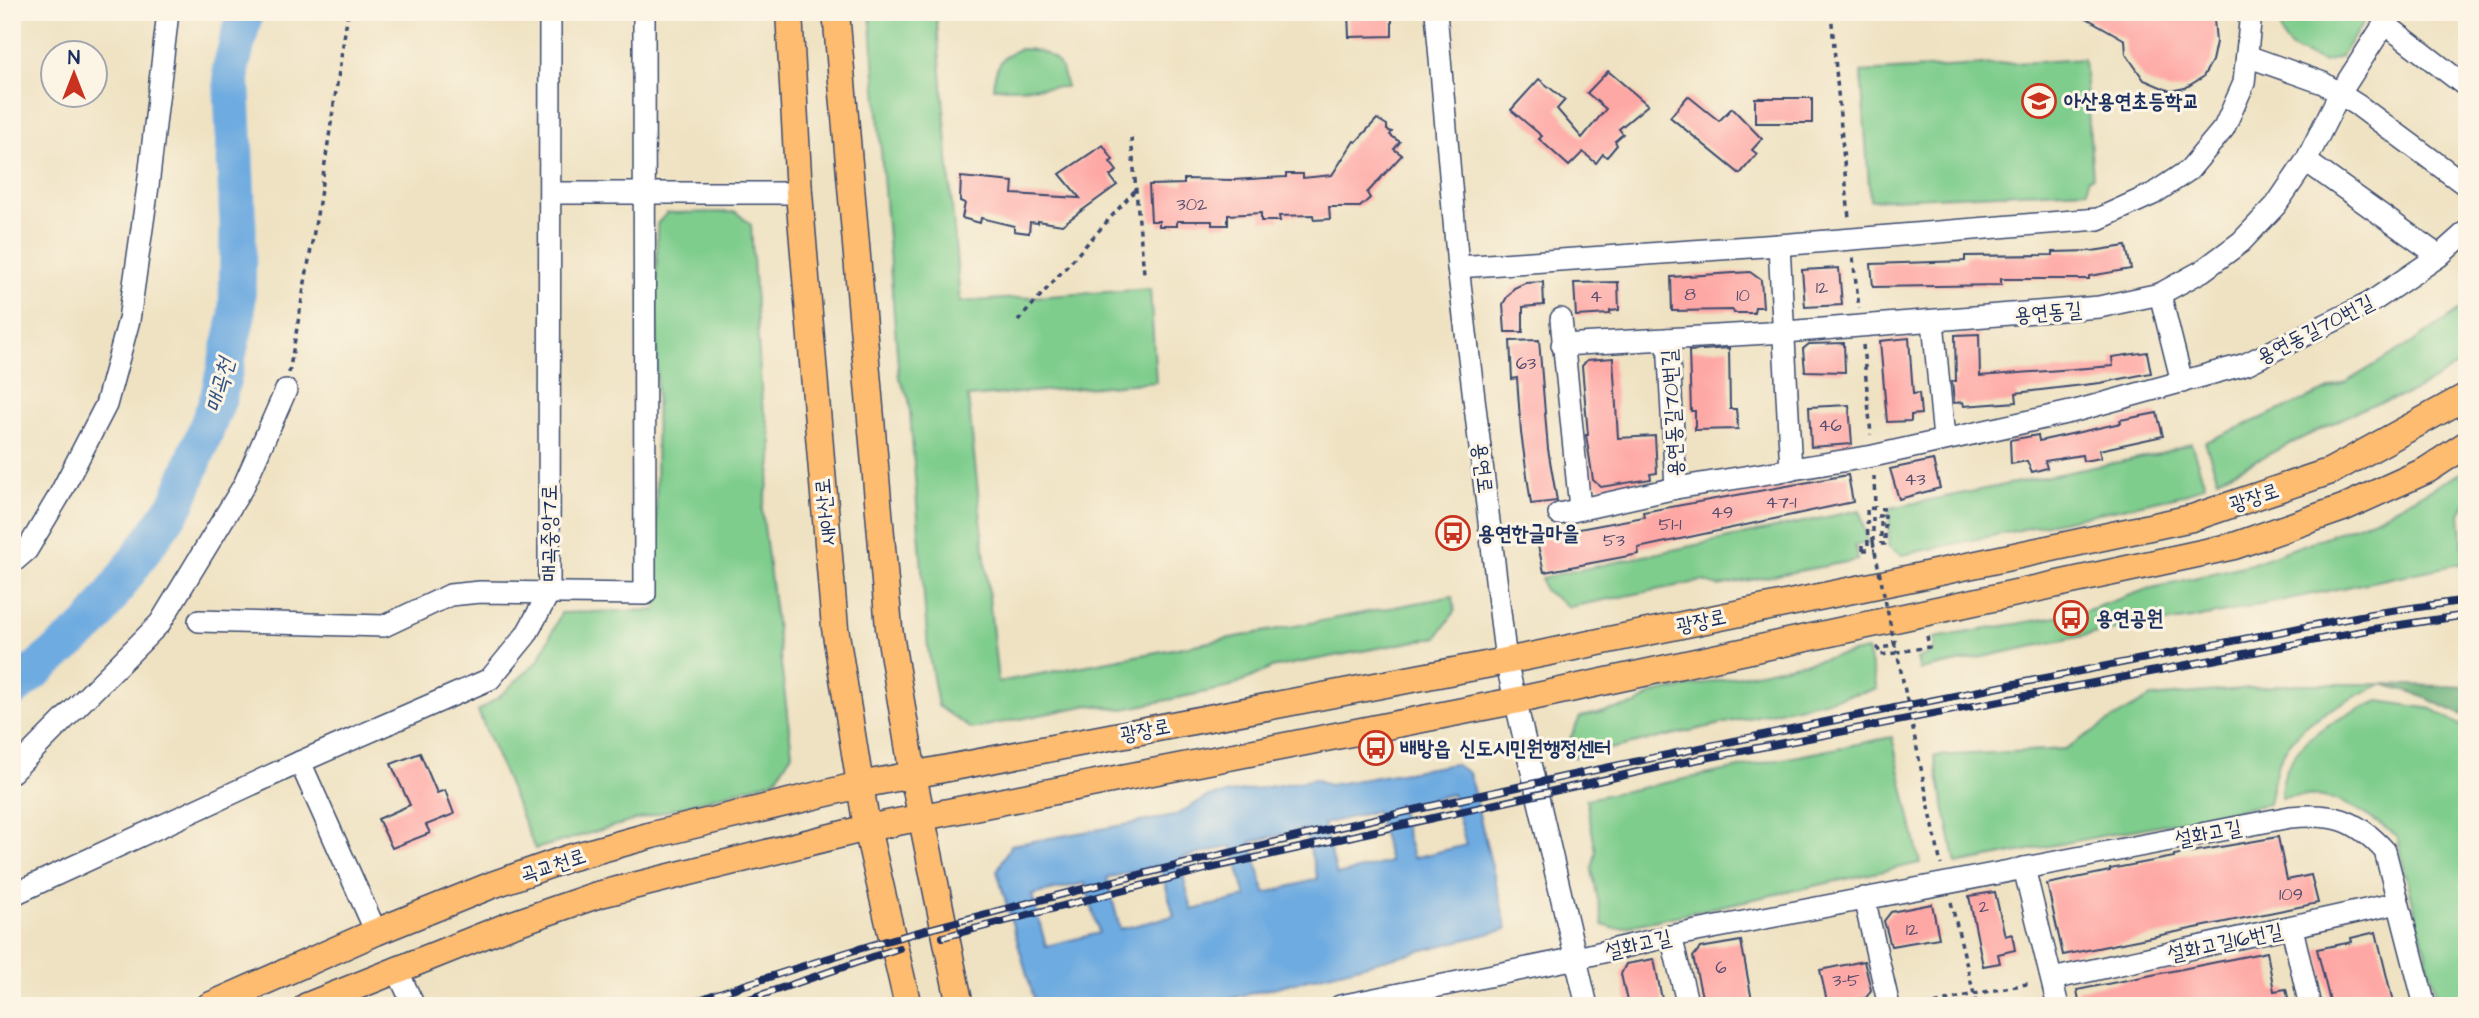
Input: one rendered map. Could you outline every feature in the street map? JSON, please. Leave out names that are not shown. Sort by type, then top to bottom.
[{"type":"main road","name":"새아산로","points":[[789,12],[799,193],[835,628],[867,828],[908,1006]]},
{"type":"main road","points":[[836,12],[889,628],[914,775],[960,1006]]},
{"type":"main road","name":"광장로","points":[[914,775],[1506,661],[2192,518],[2330,471],[2467,396]]},
{"type":"main road","name":"광장로","points":[[922,816],[1514,701],[2234,546],[2343,508],[2427,470],[2467,444]]},
{"type":"main road","name":"곡교천로","points":[[209,1006],[376,932],[492,885],[569,858],[652,835],[860,785],[914,775]]},
{"type":"main road","name":"곡교천로","points":[[307,1006],[397,968],[597,895],[922,816]]},
{"type":"street","points":[[12,562],[27,550],[59,496],[106,405],[129,320],[168,12]]},
{"type":"street","name":"매곡중앙7로","points":[[12,895],[300,762],[490,679],[526,635],[549,593],[550,12]]},
{"type":"street","points":[[199,621],[384,626],[450,596],[480,592],[645,594],[644,12]]},
{"type":"street","name":"용연로","points":[[1436,12],[1458,267],[1506,661],[1587,1006]]},
{"type":"street","points":[[1458,267],[2098,219],[2153,194],[2189,170],[2224,128],[2244,83],[2251,12]]},
{"type":"street","points":[[2389,18],[2467,88]]},
{"type":"street","name":"용연동길","points":[[1562,345],[1785,332],[2099,307],[2160,294],[2202,271],[2241,242],[2276,205],[2306,161],[2340,93],[2389,18]]},
{"type":"street","points":[[2247,56],[2323,83],[2340,93],[2467,186]]},
{"type":"street","points":[[2306,161],[2439,256]]},
{"type":"street","points":[[551,193],[799,193]]},
{"type":"street","name":"용연동길70번길","points":[[1559,514],[1676,488],[1872,456],[2075,411],[2246,364],[2370,303],[2439,256],[2467,232]]},
{"type":"street","points":[[1779,245],[1791,470]]},
{"type":"street","points":[[2160,294],[2182,382]]},
{"type":"street","points":[[1560,319],[1580,508]]},
{"type":"street","points":[[1933,321],[1944,439]]},
{"type":"street","name":"용연동길70번길","points":[[1668,339],[1676,488]]},
{"type":"street","points":[[12,772],[160,623],[244,485],[286,390]]},
{"type":"street","points":[[300,762],[376,932]]},
{"type":"street","name":"설화고길","points":[[1577,958],[1671,936],[1864,898],[2290,817],[2317,815],[2338,818],[2368,832],[2385,851],[2424,1006]]},
{"type":"street","points":[[2024,868],[2043,981],[2059,1006]]},
{"type":"street","points":[[1864,898],[1889,1006]]},
{"type":"street","name":"설화고길16번길","points":[[2043,981],[2398,903]]},
{"type":"street","points":[[2292,928],[2310,1006]]},
{"type":"street","points":[[1671,936],[1688,1006]]},
{"type":"street","points":[[1340,1006],[1368,1003],[1577,958]]},
{"type":"street","points":[[397,968],[414,1006]]},
{"type":"path","points":[[286,390],[318,209],[348,12]]},
{"type":"path","points":[[1831,12],[1849,222]]},
{"type":"path","points":[[1131,138],[1144,273]]},
{"type":"path","points":[[1018,321],[1137,188]]},
{"type":"path","points":[[1853,258],[1860,317]]},
{"type":"path","points":[[1862,336],[1872,447]]},
{"type":"path","points":[[1874,467],[1875,508]]},
{"type":"path","points":[[1868,542],[1885,544],[1885,509],[1867,508],[1868,545],[1863,545],[1863,550],[1875,550]]},
{"type":"path","points":[[1881,544],[1881,516],[1873,516],[1875,550],[1895,646],[1878,648],[1880,655],[1929,647],[1927,636]]},
{"type":"path","points":[[1894,642],[1901,641]]},
{"type":"path","points":[[1896,652],[1942,870]]},
{"type":"path","points":[[1949,893],[1977,1006]]},
{"type":"path","points":[[1925,1006],[1974,993],[2043,981]]},
{"type":"green space","points":[[870,12],[936,12],[960,302],[1150,289],[1156,382],[968,397],[998,682],[1453,596],[1455,611],[1437,637],[1271,668],[1231,687],[1124,709],[1089,705],[971,729],[938,706],[928,649],[909,399],[899,378]]},
{"type":"green space","points":[[2278,12],[2371,12],[2340,57],[2324,62],[2296,50],[2285,41]]},
{"type":"green space","points":[[1021,49],[1039,51],[1052,57],[1062,69],[1066,87],[993,88],[1000,64],[1008,55]]},
{"type":"green space","points":[[2084,59],[2093,177],[2088,178],[2088,190],[1870,200],[1861,72]]},
{"type":"green space","points":[[736,212],[751,225],[762,404],[772,444],[771,469],[762,509],[792,753],[775,780],[535,849],[478,711],[500,696],[539,660],[561,613],[656,610],[657,224],[667,213]]},
{"type":"green space","points":[[2467,305],[2467,359],[2424,386],[2403,396],[2368,406],[2218,479],[2205,442],[2346,382],[2415,341]]},
{"type":"green space","points":[[2191,443],[2205,485],[2183,495],[1902,555],[1888,546],[1890,508],[2159,454]]},
{"type":"green space","points":[[2467,470],[2467,501],[2460,514],[2464,563],[2192,619],[2107,631],[1920,670],[1917,659],[1934,651],[1934,638],[2079,613],[2148,589],[2251,564],[2377,518]]},
{"type":"green space","points":[[1860,510],[1867,542],[1855,545],[1858,560],[1718,586],[1702,581],[1569,607],[1544,590],[1541,578]]},
{"type":"green space","points":[[1867,650],[1877,689],[1574,757],[1569,741],[1580,717],[1637,704],[1652,694]]},
{"type":"green space","points":[[2297,684],[2382,684],[2323,714],[2297,735],[2279,762],[2269,804],[1956,864],[1934,756],[2065,749],[2151,697]]},
{"type":"green space","points":[[2382,684],[2467,687],[2467,717],[2414,693]]},
{"type":"green space","points":[[2379,701],[2432,709],[2467,729],[2467,1006],[2439,1006],[2396,835],[2368,816],[2329,798],[2281,798],[2283,779],[2290,762],[2313,735],[2345,716]]},
{"type":"green space","points":[[1892,737],[1920,863],[1616,929],[1603,925],[1592,870],[1596,852],[1586,799]]},
{"type":"water","points":[[1454,764],[1469,773],[1507,929],[1201,1006],[1036,1006],[997,871],[1011,845],[1174,816],[1207,797],[1315,779],[1329,785]],"holes":[[[1452,794],[1466,845],[1413,858],[1399,807]],[[1376,811],[1390,862],[1337,875],[1323,824]],[[1304,829],[1318,879],[1265,893],[1251,842]],[[1232,846],[1246,897],[1192,910],[1179,859]],[[1160,865],[1174,916],[1120,929],[1107,878]],[[1085,883],[1099,933],[1046,946],[1032,895]]]},
{"type":"building","points":[[1348,12],[1392,12],[1392,36],[1349,37]]},
{"type":"building","points":[[2076,12],[2211,12],[2216,42],[2212,61],[2203,77],[2185,88],[2170,91],[2144,80],[2126,54],[2125,40]]},
{"type":"building","points":[[1608,71],[1648,105],[1619,129],[1623,134],[1615,141],[1617,145],[1607,157],[1603,154],[1596,163],[1583,152],[1569,166],[1539,139],[1542,136],[1511,110],[1539,79],[1565,100],[1557,109],[1582,138],[1606,109],[1587,93]]},
{"type":"building","points":[[1688,96],[1719,121],[1732,108],[1762,139],[1752,150],[1757,154],[1740,174],[1670,117]]},
{"type":"building","points":[[1755,98],[1812,98],[1812,123],[1755,123]]},
{"type":"building","points":[[1377,119],[1387,125],[1387,130],[1392,132],[1390,135],[1400,142],[1394,149],[1402,155],[1367,193],[1370,198],[1360,207],[1329,207],[1330,219],[1314,220],[1313,215],[1279,216],[1280,221],[1261,221],[1261,213],[1228,215],[1228,225],[1212,225],[1212,221],[1177,221],[1177,226],[1159,226],[1159,221],[1151,221],[1149,185],[1184,184],[1184,179],[1233,180],[1286,177],[1286,174],[1303,174],[1303,178],[1332,175],[1354,141],[1356,142]]},
{"type":"building","points":[[1103,145],[1117,171],[1110,176],[1117,185],[1062,225],[1030,222],[1029,233],[1014,231],[1014,226],[981,218],[980,223],[962,218],[965,203],[960,201],[961,177],[1013,182],[1012,194],[1080,198],[1060,174]]},
{"type":"building","points":[[2126,246],[2131,269],[2089,276],[2089,279],[2001,279],[2001,285],[1873,287],[1871,264],[1965,261],[1965,256],[2053,255],[2053,252],[2092,251]]},
{"type":"building","points":[[1839,268],[1842,305],[1805,307],[1802,270]]},
{"type":"building","points":[[1750,272],[1761,280],[1763,307],[1755,307],[1754,313],[1734,313],[1733,310],[1672,311],[1671,277]]},
{"type":"building","points":[[1543,282],[1544,305],[1523,307],[1523,332],[1505,332],[1503,304],[1507,297],[1514,288],[1525,283]]},
{"type":"building","points":[[1618,282],[1619,310],[1610,311],[1610,314],[1576,316],[1574,283]]},
{"type":"building","points":[[1979,334],[1980,376],[2113,366],[2112,357],[2147,352],[2151,373],[2100,383],[2016,393],[2017,402],[1964,406],[1963,402],[1954,403],[1952,381],[1956,381],[1955,335]]},
{"type":"building","points":[[1909,338],[1913,394],[1919,393],[1921,414],[1911,415],[1911,421],[1887,422],[1880,341]]},
{"type":"building","points":[[1539,340],[1548,449],[1557,501],[1531,504],[1517,378],[1512,379],[1510,341]]},
{"type":"building","points":[[1844,343],[1845,372],[1805,371],[1803,349],[1809,344]]},
{"type":"building","points":[[1729,348],[1730,409],[1736,409],[1738,429],[1695,430],[1695,411],[1691,411],[1689,351]]},
{"type":"building","points":[[1613,358],[1618,438],[1655,436],[1657,473],[1650,474],[1651,479],[1601,487],[1593,480],[1586,435],[1582,366],[1587,360]]},
{"type":"building","points":[[1849,405],[1852,444],[1811,447],[1809,407]]},
{"type":"building","points":[[2157,413],[2163,436],[2099,450],[2101,458],[2083,461],[2082,455],[2045,461],[2047,468],[2032,472],[2027,461],[2011,464],[2010,440],[2038,435],[2039,441]]},
{"type":"building","points":[[1933,460],[1940,488],[1899,499],[1890,469]]},
{"type":"building","points":[[1848,475],[1853,502],[1638,548],[1639,554],[1544,572],[1536,537],[1644,517],[1643,512]]},
{"type":"building","points":[[420,753],[437,793],[445,790],[454,814],[426,825],[430,833],[392,848],[378,819],[410,805],[391,764]]},
{"type":"building","points":[[2278,837],[2287,880],[2311,875],[2318,903],[2063,955],[2047,884],[2174,855]]},
{"type":"building","points":[[1995,892],[2005,936],[2012,934],[2015,950],[1998,954],[2000,963],[1983,966],[1969,896]]},
{"type":"building","points":[[1932,904],[1939,938],[1891,946],[1884,921],[1891,912]]},
{"type":"building","points":[[2376,932],[2394,1006],[2331,1006],[2317,949],[2352,942],[2351,938]]},
{"type":"building","points":[[1741,941],[1753,1006],[1704,1006],[1693,957],[1700,948]]},
{"type":"building","points":[[2267,952],[2274,991],[2286,989],[2290,1006],[2080,1006],[2077,990]]},
{"type":"building","points":[[1654,959],[1663,1004],[1628,1006],[1621,974],[1626,964]]},
{"type":"building","points":[[1864,961],[1871,990],[1866,998],[1828,1006],[1820,970]]},
{"type":"waterway","name":"매곡천","points":[[12,690],[91,624],[177,503],[218,399],[237,316],[238,228],[231,67],[245,12]]},
{"type":"railway","points":[[685,1006],[893,939],[1076,891],[1444,803],[2000,687],[2371,614],[2467,600]]},
{"type":"railway","points":[[943,937],[1206,869],[1674,764],[2373,629],[2467,615]]},
{"type":"railway","points":[[729,1006],[899,948]]},
{"type":"place","name":"아산용연초등학교","points":[[2039,101]]},
{"type":"place","name":"용연한글마을","points":[[1453,533]]},
{"type":"place","name":"용연공원","points":[[2071,618]]},
{"type":"place","name":"배방읍 신도시민원행정센터","points":[[1376,748]]}]
